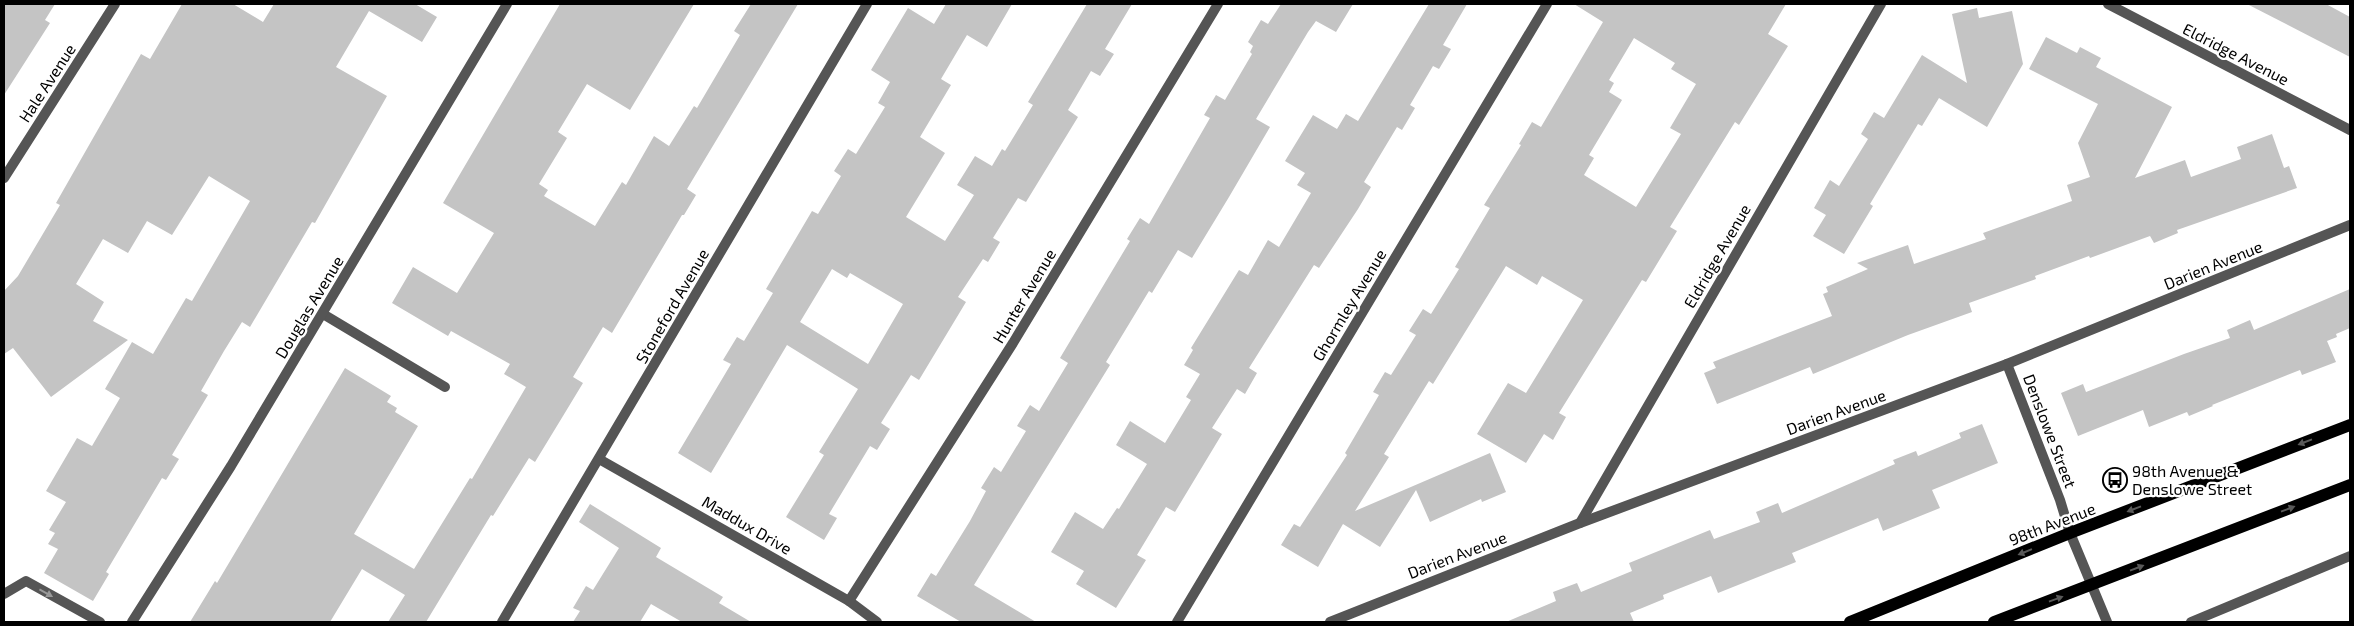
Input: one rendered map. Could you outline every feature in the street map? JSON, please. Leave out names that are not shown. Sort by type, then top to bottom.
[{"type":"main road","name":"98th Avenue","points":[[1850,622],[2070,533],[2350,425]]},
{"type":"main road","points":[[1994,622],[2092,586],[2350,485]]},
{"type":"street","name":"Hale Avenue","points":[[4,178],[115,4]]},
{"type":"street","name":"Douglas Avenue","points":[[132,622],[230,466],[507,4]]},
{"type":"street","name":"Stoneford Avenue","points":[[502,622],[867,4]]},
{"type":"street","name":"Hunter Avenue","points":[[849,601],[1013,343],[1218,4]]},
{"type":"street","name":"Ghormley Avenue","points":[[1177,622],[1547,4]]},
{"type":"street","name":"Eldridge Avenue","points":[[1580,523],[1881,4]]},
{"type":"street","name":"Eldridge Avenue","points":[[2108,4],[2350,130]]},
{"type":"street","name":"Darien Avenue","points":[[1330,622],[1580,523],[2007,364],[2350,225]]},
{"type":"street","points":[[322,314],[444,387]]},
{"type":"street","name":"Denslowe Street","points":[[2007,364],[2060,500],[2070,533],[2107,622]]},
{"type":"street","name":"Maddux Drive","points":[[599,459],[849,601],[876,622]]},
{"type":"street","points":[[2191,622],[2350,556]]},
{"type":"street","points":[[4,594],[26,581],[100,622]]},
{"type":"building","points":[[4,4],[55,4],[45,20],[50,23],[4,95]]},
{"type":"building","points":[[182,4],[233,4],[263,22],[274,4],[415,4],[437,17],[422,42],[369,11],[336,67],[387,96],[315,223],[312,222],[250,327],[242,322],[224,351],[201,391],[208,395],[172,455],[179,459],[166,480],[162,478],[106,572],[109,574],[93,601],[44,573],[58,549],[48,544],[55,533],[49,530],[66,502],[46,491],[77,438],[92,446],[120,398],[105,389],[132,342],[153,354],[186,298],[192,301],[250,201],[209,176],[172,235],[147,221],[128,253],[103,239],[76,284],[104,302],[93,321],[128,340],[51,397],[13,348],[4,354],[4,291],[18,276],[60,205],[56,203],[141,54],[150,59]]},
{"type":"building","points":[[560,4],[694,4],[630,110],[587,84],[558,132],[567,138],[539,184],[548,190],[544,196],[595,226],[622,182],[626,185],[654,136],[669,146],[694,106],[697,108],[740,35],[734,31],[751,4],[798,4],[687,189],[696,195],[684,215],[682,215],[612,333],[603,327],[573,377],[583,383],[535,462],[529,458],[493,516],[491,515],[426,622],[388,622],[405,595],[362,569],[330,622],[190,622],[215,581],[217,583],[345,368],[391,396],[387,402],[397,408],[395,412],[418,426],[354,534],[414,569],[470,478],[472,479],[526,387],[504,374],[510,364],[451,331],[448,336],[392,303],[413,267],[457,293],[494,233],[443,203]]},
{"type":"building","points":[[946,4],[1012,4],[987,47],[967,35],[941,79],[951,85],[920,137],[945,153],[906,217],[945,241],[974,195],[957,185],[975,156],[992,166],[1002,149],[1005,151],[1033,105],[1028,102],[1087,4],[1132,4],[1105,49],[1114,54],[1100,76],[1091,71],[1068,110],[1078,117],[1026,202],[1018,198],[993,238],[1000,242],[988,262],[983,259],[958,297],[966,302],[919,380],[911,375],[881,423],[890,429],[877,450],[870,446],[829,514],[837,518],[824,540],[786,517],[824,455],[819,452],[858,389],[787,345],[711,473],[678,453],[731,364],[723,360],[737,337],[744,341],[773,293],[766,289],[812,211],[818,214],[841,176],[834,171],[848,149],[856,154],[885,107],[878,103],[890,82],[871,70],[908,8],[934,24]],"holes":[[[832,269],[847,278],[850,273],[903,304],[868,364],[800,322]]]},
{"type":"building","points":[[1281,4],[1353,4],[1336,32],[1316,21],[1308,32],[1256,119],[1270,127],[1229,197],[1192,258],[1178,250],[1152,293],[1149,291],[1106,362],[1110,365],[974,585],[1036,622],[961,622],[917,596],[931,573],[936,576],[970,521],[986,491],[981,488],[994,467],[1001,472],[1026,431],[1017,426],[1030,405],[1039,411],[1068,363],[1060,358],[1130,241],[1127,239],[1140,218],[1149,224],[1210,118],[1204,115],[1216,95],[1225,100],[1252,54],[1250,52],[1253,46],[1248,42],[1261,20],[1268,24]]},
{"type":"building","points":[[1429,4],[1467,4],[1443,45],[1451,49],[1439,69],[1433,66],[1410,105],[1415,108],[1402,130],[1397,127],[1364,182],[1371,187],[1358,209],[1319,268],[1314,265],[1249,368],[1257,373],[1245,394],[1237,389],[1212,428],[1222,434],[1175,512],[1166,507],[1137,555],[1146,560],[1116,608],[1076,584],[1084,571],[1051,552],[1075,512],[1103,529],[1117,508],[1119,509],[1147,464],[1116,445],[1130,421],[1165,443],[1191,400],[1186,397],[1200,374],[1184,365],[1193,350],[1191,348],[1239,270],[1248,275],[1268,240],[1279,247],[1311,193],[1297,185],[1305,173],[1285,161],[1313,115],[1337,129],[1346,114],[1358,121]]},
{"type":"building","points":[[1574,4],[1786,4],[1768,34],[1788,46],[1739,125],[1735,122],[1670,227],[1677,231],[1646,282],[1642,280],[1559,413],[1566,417],[1553,440],[1544,434],[1526,463],[1477,434],[1508,383],[1526,393],[1583,300],[1542,276],[1537,285],[1506,266],[1433,384],[1429,381],[1384,454],[1389,457],[1355,511],[1490,453],[1506,492],[1482,502],[1481,499],[1430,522],[1416,490],[1380,547],[1343,524],[1318,567],[1281,545],[1294,524],[1300,527],[1347,455],[1345,453],[1379,395],[1373,392],[1385,372],[1391,375],[1416,335],[1409,331],[1423,309],[1431,314],[1459,269],[1455,267],[1490,208],[1484,205],[1521,145],[1519,144],[1532,122],[1541,127],[1603,22]],"holes":[[[1634,38],[1675,63],[1671,69],[1696,84],[1670,128],[1681,134],[1636,207],[1584,175],[1594,158],[1589,155],[1622,100],[1609,92],[1614,83],[1609,80]]]},
{"type":"building","points":[[2247,4],[2326,4],[2350,17],[2350,57]]},
{"type":"building","points":[[1977,8],[1979,18],[2012,11],[2023,64],[1987,127],[1939,98],[1922,126],[1918,124],[1870,204],[1873,206],[1844,254],[1813,236],[1826,215],[1814,208],[1830,180],[1839,186],[1868,139],[1861,134],[1874,112],[1884,118],[1922,55],[1967,83],[1952,14]]},
{"type":"building","points":[[2046,37],[2077,53],[2080,47],[2101,58],[2096,67],[2172,107],[2135,178],[2185,160],[2191,177],[2241,159],[2237,147],[2272,134],[2284,168],[2289,166],[2297,188],[2177,230],[2178,233],[2154,243],[2150,236],[2035,276],[2036,279],[1969,303],[1972,312],[1908,335],[1813,374],[1810,367],[1717,404],[1704,373],[1716,368],[1713,362],[1832,316],[1823,294],[1828,292],[1826,287],[1868,269],[1857,263],[1908,245],[1914,264],[1986,239],[1983,233],[2072,201],[2067,185],[2090,177],[2078,143],[2098,104],[2029,69]]},
{"type":"building","points":[[2350,289],[2350,328],[2336,334],[2337,337],[2327,341],[2336,362],[2302,375],[2300,370],[2189,416],[2187,412],[2149,427],[2143,410],[2078,436],[2061,393],[2083,384],[2086,392],[2230,338],[2227,330],[2250,320],[2254,330]]},
{"type":"building","points":[[1982,424],[1998,463],[1932,490],[1940,508],[1883,531],[1878,518],[1792,553],[1796,562],[1718,593],[1711,576],[1663,595],[1664,599],[1630,613],[1634,622],[1506,622],[1556,601],[1553,592],[1577,583],[1581,592],[1632,571],[1629,563],[1710,530],[1714,539],[1760,522],[1756,512],[1778,503],[1782,513],[1895,464],[1893,460],[1916,451],[1918,456],[1961,438],[1959,433]]},
{"type":"building","points":[[590,504],[661,548],[656,557],[723,597],[719,603],[751,622],[682,622],[651,604],[640,622],[573,622],[580,611],[573,608],[586,586],[593,590],[619,548],[579,522]]},
{"type":"place","name":"98th Avenue & Denslowe Street","points":[[2115,480]]}]
